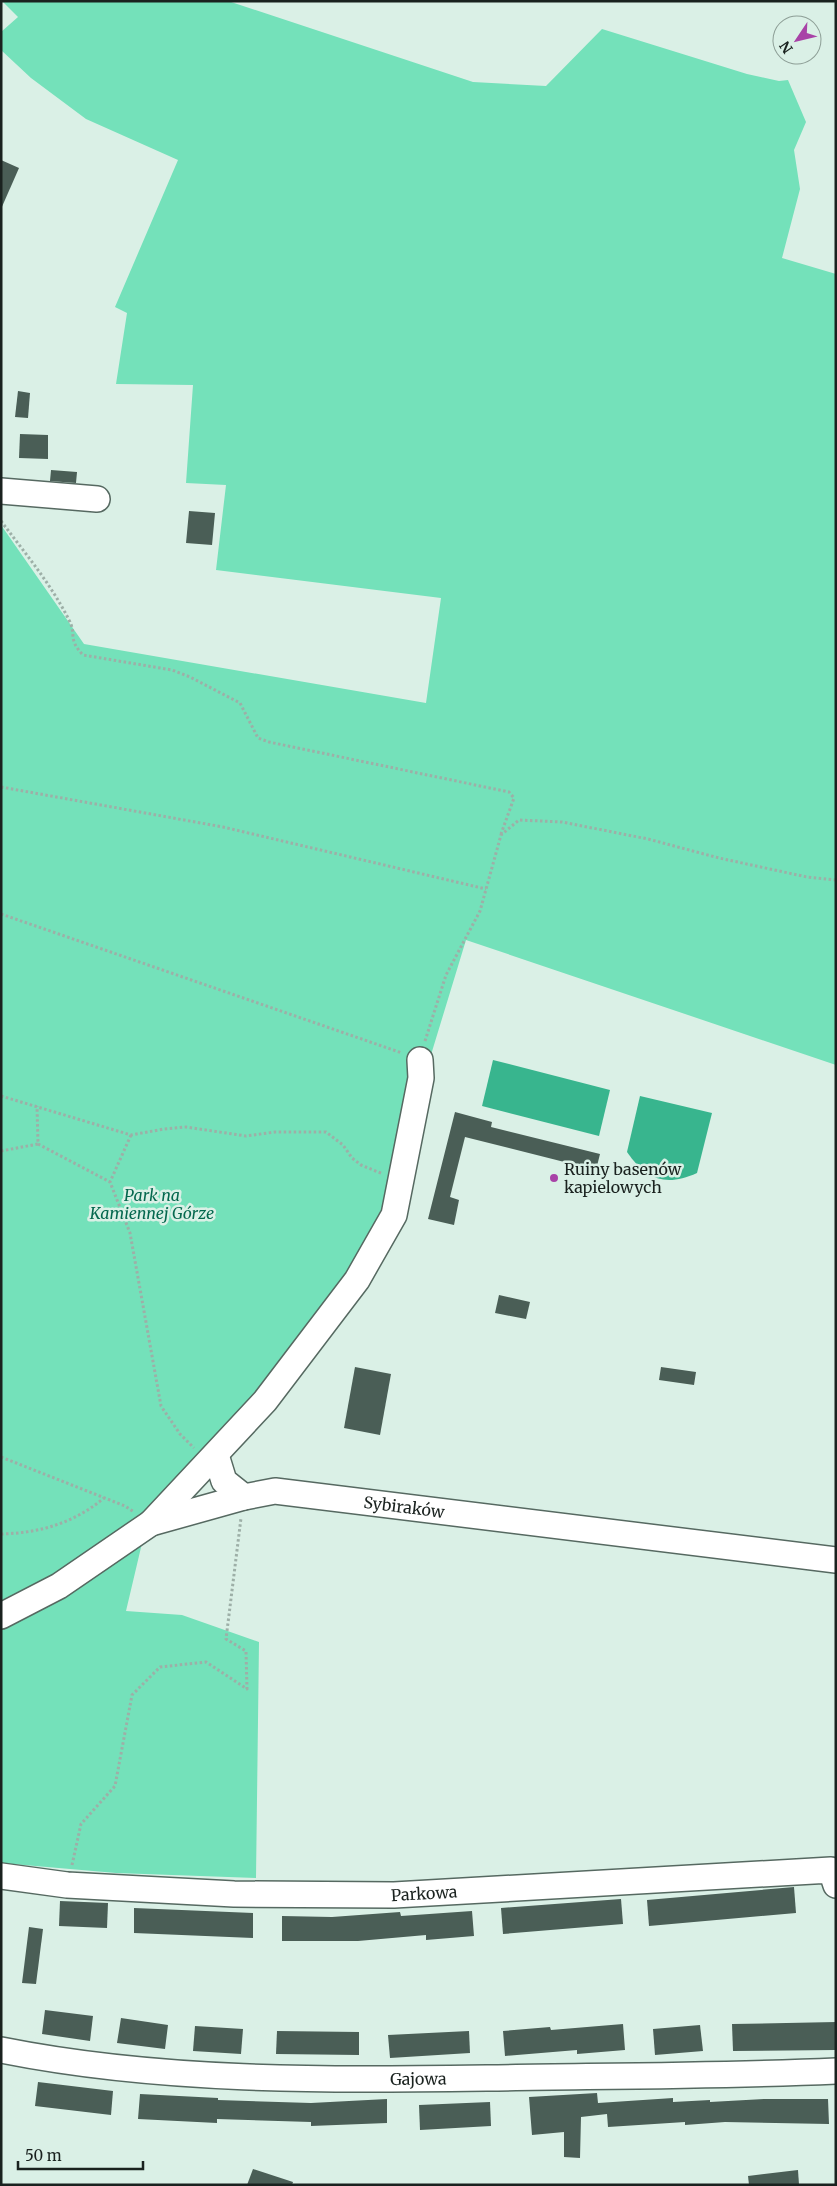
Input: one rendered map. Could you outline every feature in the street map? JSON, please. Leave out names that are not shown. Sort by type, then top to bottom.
[{"type":"street","points":[[1,491],[97,499]]},
{"type":"street","points":[[151,1523],[265,1401],[357,1280],[394,1215],[422,1078],[420,1060]]},
{"type":"street","points":[[212,1459],[224,1480],[244,1497]]},
{"type":"street","name":"Sybiraków","points":[[1,1616],[60,1586],[151,1523],[244,1497],[275,1491],[836,1560]]},
{"type":"street","name":"Parkowa","points":[[1,1876],[68,1885],[234,1894],[394,1894],[830,1870],[836,1885]]},
{"type":"street","name":"Gajowa","points":[[1,2050],[41,2058],[139,2069],[241,2077],[339,2080],[768,2074],[836,2071]]},
{"type":"path","points":[[1,521],[30,557],[71,622],[74,645],[83,654],[172,670],[190,677],[240,704],[258,738],[269,742],[509,792],[514,798],[501,835],[480,911],[446,975],[420,1060],[1,914]]},
{"type":"path","points":[[1,787],[223,827],[486,889]]},
{"type":"path","points":[[501,835],[519,820],[562,822],[648,839],[718,858],[836,880]]},
{"type":"path","points":[[1,1096],[131,1135],[186,1127],[246,1136],[275,1132],[326,1132],[343,1145],[352,1158],[362,1165],[401,1178]]},
{"type":"path","points":[[37,1106],[38,1144]]},
{"type":"path","points":[[110,1182],[131,1135]]},
{"type":"path","points":[[1,1151],[38,1144],[110,1182],[130,1232],[161,1406],[180,1434],[212,1459]]},
{"type":"path","points":[[1,1456],[125,1506],[151,1523]]},
{"type":"path","points":[[68,1885],[81,1824],[115,1786],[132,1695],[160,1667],[206,1662],[246,1689],[246,1651],[226,1639],[244,1497]]},
{"type":"path","points":[[1,1534],[29,1533],[60,1525],[105,1498]]},
{"type":"green space","name":"Park na Kamiennej Górze","points":[[2,1],[228,1],[473,82],[546,86],[602,29],[747,74],[779,81],[788,80],[806,122],[794,150],[800,189],[782,258],[836,274],[836,1065],[466,940],[405,1140],[384,1220],[324,1307],[228,1429],[151,1505],[126,1611],[182,1615],[259,1642],[256,1878],[116,1873],[1,1863],[1,525],[84,644],[426,703],[441,598],[216,570],[226,485],[186,483],[193,385],[116,384],[127,313],[115,307],[178,160],[86,119],[31,78],[1,50],[1,32],[18,17]]},
{"type":"shaded area","points":[[493,1060],[610,1090],[599,1136],[482,1106]]},
{"type":"shaded area","points":[[640,1096],[712,1113],[697,1173],[676,1180],[666,1180],[649,1175],[634,1162],[627,1152]]},
{"type":"building","points":[[1,160],[19,168],[1,209]]},
{"type":"building","points":[[18,391],[30,393],[28,418],[15,417]]},
{"type":"building","points":[[20,434],[48,435],[48,459],[19,458]]},
{"type":"building","points":[[51,470],[77,472],[76,483],[50,481]]},
{"type":"building","points":[[189,511],[215,513],[212,545],[186,543]]},
{"type":"building","points":[[455,1112],[492,1122],[491,1127],[600,1154],[596,1170],[465,1137],[450,1197],[459,1200],[454,1225],[428,1219]]},
{"type":"building","points":[[499,1295],[530,1302],[526,1319],[495,1313]]},
{"type":"building","points":[[355,1367],[391,1374],[380,1435],[344,1428]]},
{"type":"building","points":[[661,1367],[696,1372],[694,1385],[659,1380]]},
{"type":"building","points":[[794,1887],[796,1913],[649,1926],[647,1900]]},
{"type":"building","points":[[621,1899],[623,1924],[503,1934],[501,1908]]},
{"type":"building","points":[[60,1901],[108,1903],[107,1928],[59,1926]]},
{"type":"building","points":[[134,1908],[253,1913],[253,1938],[134,1933]]},
{"type":"building","points":[[472,1911],[474,1936],[426,1940],[426,1935],[358,1941],[282,1941],[282,1916],[332,1917],[400,1912],[401,1916]]},
{"type":"building","points":[[29,1927],[43,1929],[36,1984],[22,1983]]},
{"type":"building","points":[[45,2010],[93,2016],[90,2041],[42,2034]]},
{"type":"building","points":[[121,2018],[168,2025],[165,2049],[117,2043]]},
{"type":"building","points":[[836,2022],[836,2050],[733,2051],[732,2024]]},
{"type":"building","points":[[623,2024],[625,2050],[577,2054],[577,2050],[505,2056],[503,2031],[550,2027],[551,2030]]},
{"type":"building","points":[[700,2025],[703,2051],[655,2055],[653,2029]]},
{"type":"building","points":[[195,2026],[243,2029],[241,2054],[193,2051]]},
{"type":"building","points":[[277,2031],[359,2032],[359,2055],[276,2054]]},
{"type":"building","points":[[469,2031],[470,2053],[390,2058],[388,2035]]},
{"type":"building","points":[[38,2082],[113,2091],[111,2115],[35,2106]]},
{"type":"building","points":[[597,2093],[598,2103],[673,2098],[673,2102],[828,2099],[829,2124],[725,2122],[685,2125],[685,2122],[608,2127],[607,2114],[581,2117],[580,2158],[564,2157],[564,2132],[532,2135],[529,2097]]},
{"type":"building","points":[[140,2094],[218,2098],[218,2100],[311,2103],[387,2099],[387,2123],[311,2126],[311,2122],[217,2119],[217,2123],[138,2119]]},
{"type":"building","points":[[490,2102],[491,2126],[420,2130],[419,2105]]},
{"type":"building","points":[[253,2169],[293,2182],[292,2185],[247,2185]]},
{"type":"building","points":[[798,2170],[799,2185],[749,2185],[748,2176]]},
{"type":"place","name":"Ruiny basenów kapielowych","points":[[554,1178]]}]
